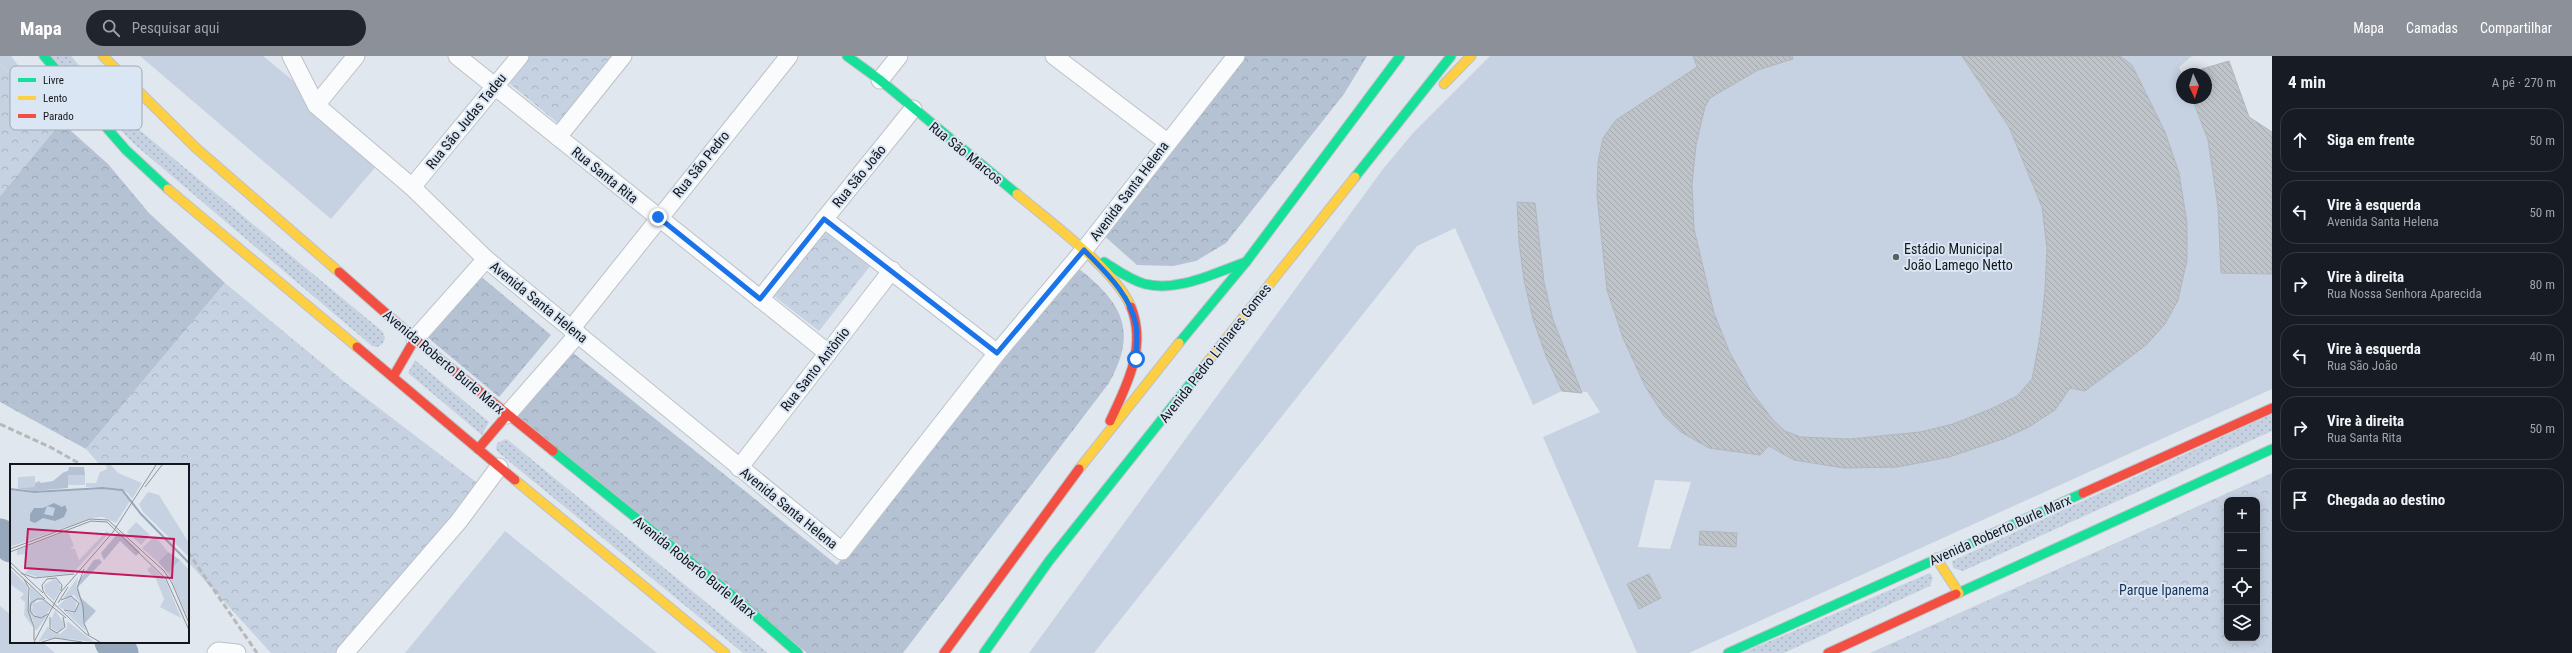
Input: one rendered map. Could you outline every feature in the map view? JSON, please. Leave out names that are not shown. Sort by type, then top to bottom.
[{"type":"main road","points":[[44,56],[53,66]]},
{"type":"main road","name":"Avenida Roberto Burle Marx","points":[[103,56],[113,66]]},
{"type":"main road","name":"Rua São Marcos","points":[[847,56],[880,80],[1084,250]]},
{"type":"main road","points":[[944,653],[1104,435],[1246,262],[1400,56]]},
{"type":"main road","name":"Avenida Pedro Linhares Gomes","points":[[984,653],[1049,561],[1451,56]]},
{"type":"main road","points":[[1355,175],[1471,56]]},
{"type":"main road","points":[[1365,102],[1383,63]]},
{"type":"main road","name":"Avenida Roberto Burle Marx","points":[[142,95],[196,148],[415,339],[507,415],[733,596],[798,653]]},
{"type":"main road","points":[[109,130],[126,150],[168,189],[499,467],[725,653]]},
{"type":"main road","points":[[1084,250],[1135,280],[1146,284],[1166,286],[1192,281],[1246,262]]},
{"type":"main road","points":[[1084,250],[1112,280],[1131,305],[1136,326],[1134,366],[1104,435]]},
{"type":"main road","points":[[393,377],[415,339]]},
{"type":"main road","name":"Avenida Roberto Burle Marx","points":[[1728,653],[1936,558],[2272,408]]},
{"type":"main road","points":[[478,449],[507,415]]},
{"type":"main road","points":[[1828,653],[2272,449]]},
{"type":"main road","points":[[1936,558],[1959,593]]},
{"type":"street","name":"Avenida Santa Helena","points":[[291,56],[316,105],[412,187],[486,259],[842,551],[997,353],[1084,250],[1167,142],[1236,56]]},
{"type":"street","points":[[316,105],[356,56]]},
{"type":"street","name":"Rua Santa Rita","points":[[457,56],[828,353]]},
{"type":"street","name":"Rua São Judas Tadeu","points":[[412,187],[520,56]]},
{"type":"street","points":[[558,137],[623,56]]},
{"type":"street","name":"Rua São Pedro","points":[[507,415],[574,332],[658,217],[789,56]]},
{"type":"street","points":[[880,80],[899,56]]},
{"type":"street","points":[[1054,56],[1167,142]]},
{"type":"street","name":"Rua São João","points":[[760,299],[913,109]]},
{"type":"street","points":[[824,219],[892,270],[997,353]]},
{"type":"street","points":[[415,339],[486,259]]},
{"type":"street","name":"Rua Santo Antônio","points":[[739,468],[892,270]]},
{"type":"street","points":[[344,653],[459,521],[499,467]]},
{"type":"street","points":[[217,652],[237,653]]},
{"type":"green space","points":[[0,56],[11,56],[19,66],[10,66],[10,74],[0,64]]},
{"type":"green space","points":[[51,56],[71,56],[80,66],[60,66]]},
{"type":"green space","points":[[140,56],[263,56],[385,156],[331,219]]},
{"type":"green space","points":[[523,56],[614,56],[559,124],[504,79]]},
{"type":"green space","points":[[1242,56],[1367,56],[1344,94],[1226,243],[1196,261],[1173,266],[1137,265],[1101,233]]},
{"type":"green space","name":"Estádio Municipal João Lamego Netto","points":[[1490,56],[2192,56],[2179,68],[2176,68],[2176,104],[2212,104],[2212,68],[2205,68],[2229,61],[2249,117],[2272,132],[2272,389],[1689,653],[1637,653],[1543,437],[1600,412],[1587,392],[1562,391],[1533,405],[1455,228],[1417,246],[1094,653],[1029,653],[1383,169],[1413,133]],"holes":[[[1655,480],[1691,482],[1670,549],[1638,547]],[[1700,531],[1737,533],[1736,546],[1699,545]],[[1649,574],[1661,598],[1639,609],[1627,584]]]},
{"type":"green space","points":[[0,64],[10,74],[10,130],[54,130],[0,196]]},
{"type":"green space","points":[[54,130],[70,130],[108,164],[149,213],[225,283],[86,449],[0,402],[0,196]]},
{"type":"green space","points":[[121,130],[140,130],[383,332],[385,338],[383,343],[378,347],[372,346],[133,143]]},
{"type":"green space","points":[[823,227],[871,265],[819,331],[770,293]]},
{"type":"green space","points":[[1069,261],[1100,287],[1111,300],[1119,313],[1123,328],[1123,344],[1119,362],[1109,383],[903,653],[807,653],[516,416],[572,352],[837,565]]},
{"type":"green space","points":[[478,274],[551,335],[499,397],[426,336]]},
{"type":"green space","points":[[225,283],[346,383],[484,488],[344,653],[271,653],[189,563],[189,464],[99,464],[86,449]]},
{"type":"green space","points":[[415,360],[489,422],[482,435],[408,373]]},
{"type":"green space","points":[[2272,414],[2272,431],[1963,571],[1953,568],[1952,561]]},
{"type":"green space","points":[[506,439],[768,653],[743,653],[499,453],[496,449],[497,443]]},
{"type":"green space","name":"Parque Ipanema","points":[[2272,473],[2272,653],[1870,653]]},
{"type":"green space","points":[[505,531],[657,653],[405,653]]},
{"type":"green space","points":[[1930,573],[1933,578],[1930,586],[1784,653],[1742,653]]},
{"type":"green space","points":[[0,606],[10,614],[10,643],[43,643],[55,653],[0,653]]},
{"type":"building","points":[[1693,56],[1792,56],[1793,59],[1758,70],[1710,98],[1705,107],[1696,145],[1692,184],[1694,229],[1714,313],[1729,351],[1751,391],[1773,420],[1785,431],[1801,437],[1850,439],[1920,432],[1953,424],[1993,408],[2017,396],[2032,379],[2040,337],[2045,290],[2047,248],[2042,207],[2009,127],[1962,56],[2120,56],[2132,65],[2165,132],[2179,173],[2187,223],[2187,260],[2178,300],[2165,324],[2146,345],[2085,391],[2070,388],[2055,410],[2029,427],[2003,439],[1949,457],[1898,467],[1844,468],[1794,460],[1769,446],[1760,455],[1709,448],[1681,432],[1664,416],[1645,386],[1623,338],[1607,290],[1597,195],[1598,162],[1603,138],[1616,120],[1697,67]]},
{"type":"building","points":[[2229,61],[2249,117],[2272,132],[2272,274],[2221,273],[2218,207],[2208,140],[2194,104],[2212,104],[2212,68],[2205,68]]},
{"type":"building","points":[[1517,202],[1535,203],[1544,282],[1553,320],[1582,393],[1562,391],[1546,356],[1533,319],[1524,280],[1519,242]]},
{"type":"building","points":[[1700,531],[1737,533],[1736,547],[1699,545]]},
{"type":"building","points":[[1649,574],[1661,598],[1639,609],[1627,584]]},
{"type":"waterway","points":[[0,535],[10,545]]},
{"type":"waterway","points":[[112,643],[122,653]]},
{"type":"railway","points":[[0,424],[52,448],[80,464]]},
{"type":"railway","points":[[189,553],[257,653]]},
{"type":"traffic: fast","points":[[44,56],[53,66]]},
{"type":"traffic: fast","points":[[847,56],[880,80],[1017,194]]},
{"type":"traffic: fast","points":[[1179,343],[1246,262],[1400,56]]},
{"type":"traffic: fast","points":[[1355,177],[1451,56]]},
{"type":"traffic: fast","points":[[109,130],[126,150],[168,189]]},
{"type":"traffic: fast","points":[[1104,262],[1134,280],[1145,284],[1158,286],[1196,280],[1246,262]]},
{"type":"traffic: fast","points":[[984,653],[1049,561],[1206,364]]},
{"type":"traffic: fast","points":[[1956,594],[2272,449]]},
{"type":"traffic: fast","points":[[553,451],[733,596],[798,653]]},
{"type":"traffic: fast","points":[[1728,653],[2083,493]]},
{"type":"traffic: slow","points":[[103,56],[113,66]]},
{"type":"traffic: slow","points":[[1444,84],[1471,56]]},
{"type":"traffic: slow","points":[[142,95],[196,148],[339,272]]},
{"type":"traffic: slow","points":[[1206,364],[1355,177]]},
{"type":"traffic: slow","points":[[168,189],[357,347]]},
{"type":"traffic: slow","points":[[1017,194],[1097,262],[1123,293],[1131,307]]},
{"type":"traffic: slow","points":[[1079,469],[1179,343]]},
{"type":"traffic: slow","points":[[515,480],[725,653]]},
{"type":"traffic: slow","points":[[1936,558],[1959,593]]},
{"type":"traffic: jam","points":[[339,272],[415,339],[553,451]]},
{"type":"traffic: jam","points":[[1110,421],[1123,394],[1133,366],[1136,351],[1137,337],[1131,307]]},
{"type":"traffic: jam","points":[[393,377],[415,339]]},
{"type":"traffic: jam","points":[[357,347],[515,480]]},
{"type":"traffic: jam","points":[[2083,493],[2272,408]]},
{"type":"traffic: jam","points":[[478,449],[507,415]]},
{"type":"traffic: jam","points":[[944,653],[1079,469]]},
{"type":"traffic: jam","points":[[1828,653],[1956,594]]},
{"type":"place","name":"Estádio Municipal João Lamego Netto","points":[[1896,257]]},
{"type":"route","points":[[658,217],[760,299],[824,219],[892,270],[997,353],[1084,250],[1112,280],[1131,305],[1136,326],[1136,359]]}]
